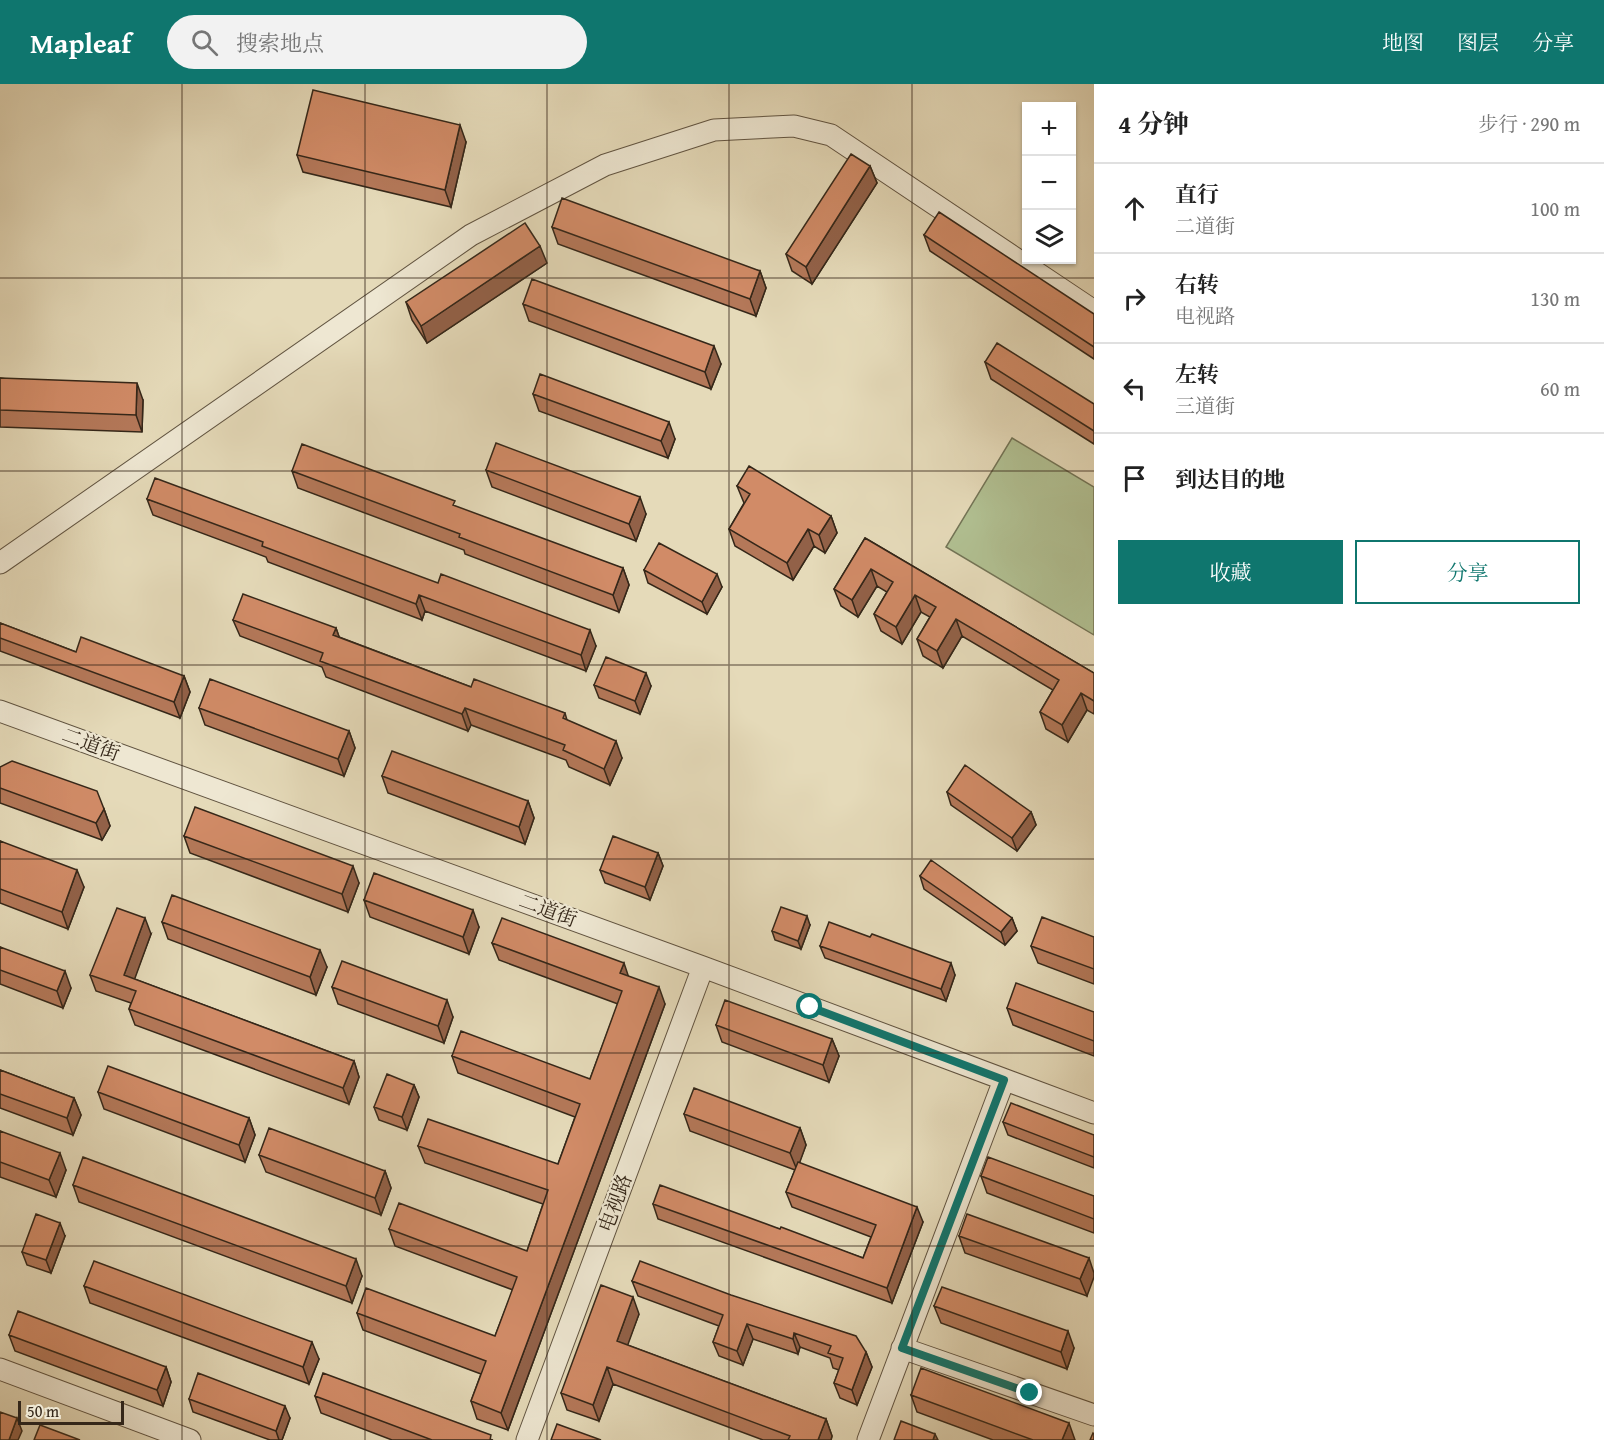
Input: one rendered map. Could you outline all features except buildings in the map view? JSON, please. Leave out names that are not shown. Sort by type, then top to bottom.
[{"type":"street","points":[[0,563],[471,235],[605,165],[714,130],[794,126],[831,135],[1094,311]]},
{"type":"street","name":"二道街","points":[[0,711],[703,967],[1094,1113]]},
{"type":"street","name":"电视路","points":[[526,1440],[703,967]]},
{"type":"street","points":[[868,1440],[1004,1080]]},
{"type":"street","points":[[902,1348],[1094,1415]]},
{"type":"street","points":[[0,1369],[190,1440]]},
{"type":"green space","points":[[1012,438],[1094,487],[1094,635],[946,547]]},
{"type":"route","points":[[810,1007],[1004,1080],[902,1348],[1030,1393]]}]
